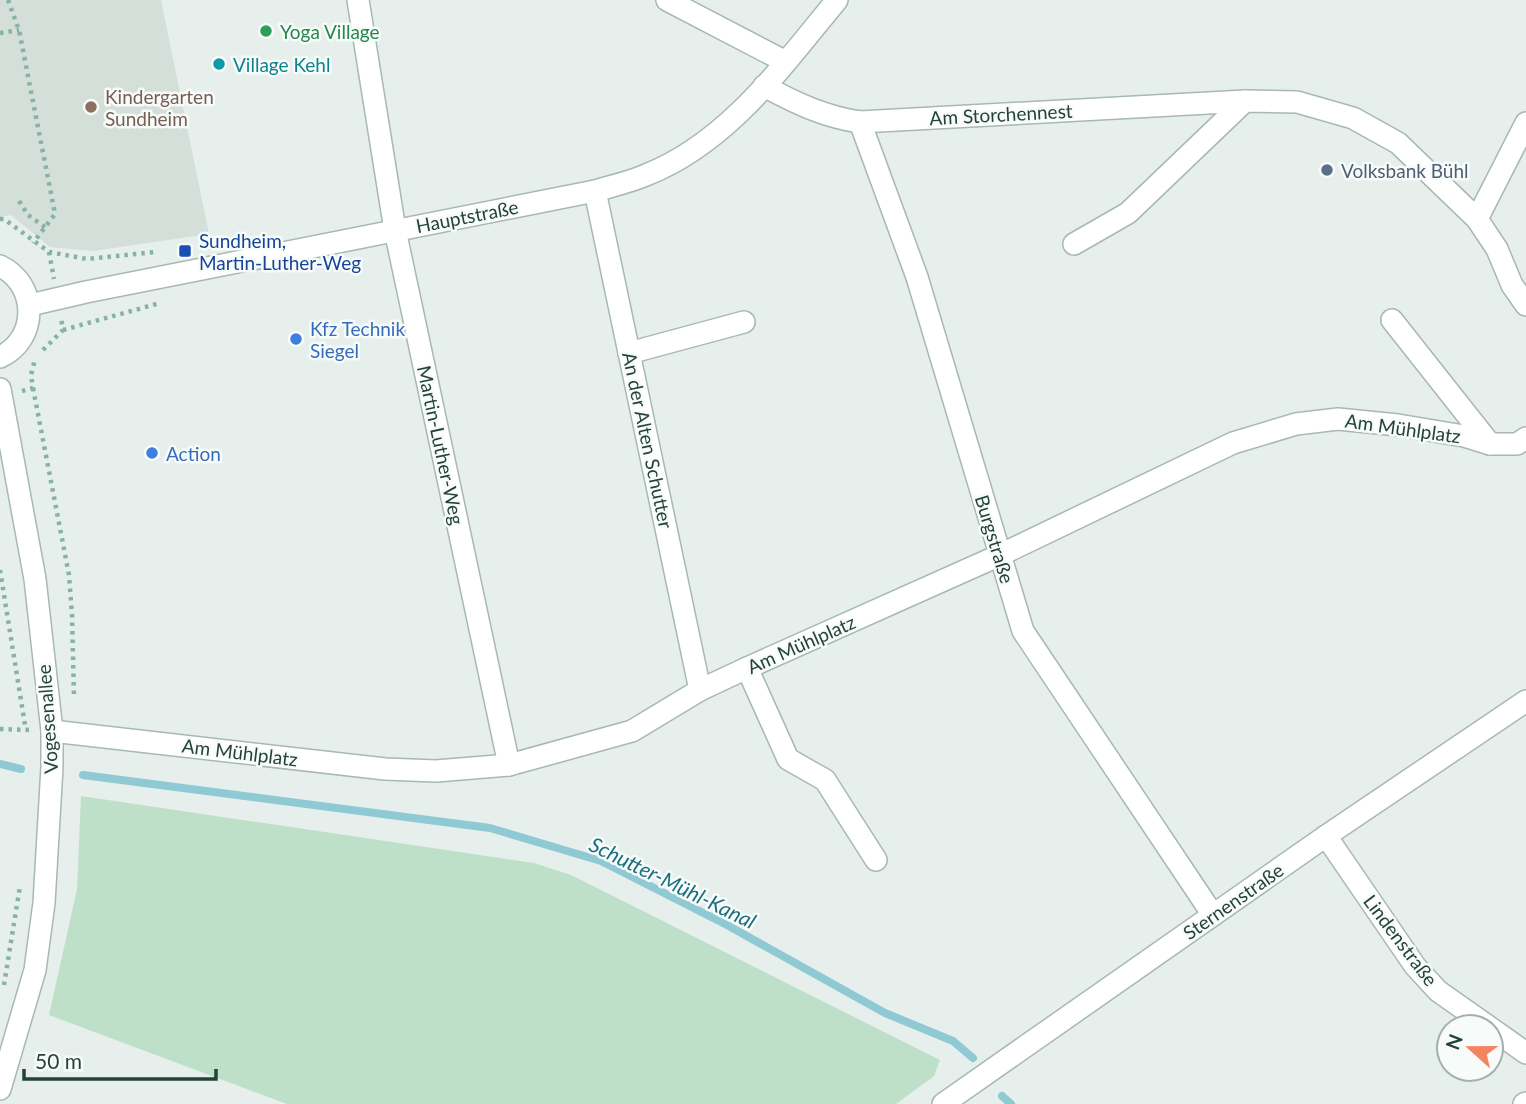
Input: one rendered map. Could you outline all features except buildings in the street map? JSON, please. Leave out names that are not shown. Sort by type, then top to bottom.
[{"type":"street","name":"Martin-Luther-Weg","points":[[358,0],[395,230],[509,765]]},
{"type":"street","points":[[667,0],[786,62]]},
{"type":"street","name":"Hauptstraße","points":[[30,306],[67,296],[595,191],[648,175],[695,149],[728,123],[786,62],[837,0]]},
{"type":"street","name":"Am Storchennest","points":[[764,86],[830,117],[860,122],[1245,101],[1297,102],[1353,118],[1398,143],[1477,219],[1497,250],[1512,285],[1526,306]]},
{"type":"street","points":[[1074,244],[1128,213],[1245,101]]},
{"type":"street","name":"Burgstraße","points":[[860,122],[918,277],[1023,631],[1213,915]]},
{"type":"street","points":[[1477,219],[1526,123]]},
{"type":"street","name":"An der Alten Schutter","points":[[595,191],[700,690]]},
{"type":"street","points":[[0,265],[18,279],[28,296],[30,306],[25,334],[13,350],[0,357]]},
{"type":"street","points":[[1392,320],[1490,444]]},
{"type":"street","points":[[629,353],[744,322]]},
{"type":"street","name":"Vogesenallee","points":[[0,389],[35,579],[52,731],[45,891],[35,970],[0,1089]]},
{"type":"street","name":"Am Mühlplatz","points":[[52,731],[385,769],[436,771],[509,765],[632,730],[700,690],[1000,555],[1233,443],[1296,424],[1338,419],[1398,425],[1464,436],[1490,444],[1517,444],[1526,438]]},
{"type":"street","points":[[747,668],[788,759],[825,780],[876,860]]},
{"type":"street","name":"Sternenstraße","points":[[943,1104],[1326,836],[1526,701]]},
{"type":"street","name":"Lindenstraße","points":[[1326,836],[1423,974],[1438,991],[1526,1053]]},
{"type":"path","points":[[8,0],[19,30],[55,214],[33,243]]},
{"type":"path","points":[[0,33],[19,30]]},
{"type":"path","points":[[19,201],[28,215],[45,227]]},
{"type":"path","points":[[0,219],[4,219],[33,243],[49,252]]},
{"type":"path","points":[[33,388],[69,575],[75,733]]},
{"type":"path","points":[[0,570],[27,740]]},
{"type":"path","points":[[2,996],[20,886]]},
{"type":"shaded area","name":"Kindergarten Sundheim","points":[[0,0],[161,0],[209,234],[93,251],[50,247],[11,215],[0,217]]},
{"type":"green space","points":[[81,796],[534,863],[571,875],[940,1060],[934,1076],[896,1104],[287,1104],[49,1015],[77,889]]},
{"type":"waterway","name":"Schutter-Mühl-Kanal","points":[[0,764],[21,769]]},
{"type":"waterway","name":"Schutter-Mühl-Kanal","points":[[83,775],[490,828],[601,861],[727,925],[885,1013],[953,1041],[973,1058]]},
{"type":"waterway","name":"Schutter-Mühl-Kanal","points":[[1002,1096],[1011,1104]]},
{"type":"place","name":"Yoga Village","points":[[266,31]]},
{"type":"place","name":"Village Kehl","points":[[219,64]]},
{"type":"place","name":"Kindergarten Sundheim","points":[[91,107]]},
{"type":"place","name":"Volksbank Bühl","points":[[1327,170]]},
{"type":"place","name":"Sundheim, Martin-Luther-Weg","points":[[185,251]]},
{"type":"place","name":"Kfz Technik Siegel","points":[[296,339]]},
{"type":"place","name":"Action","points":[[152,453]]}]
